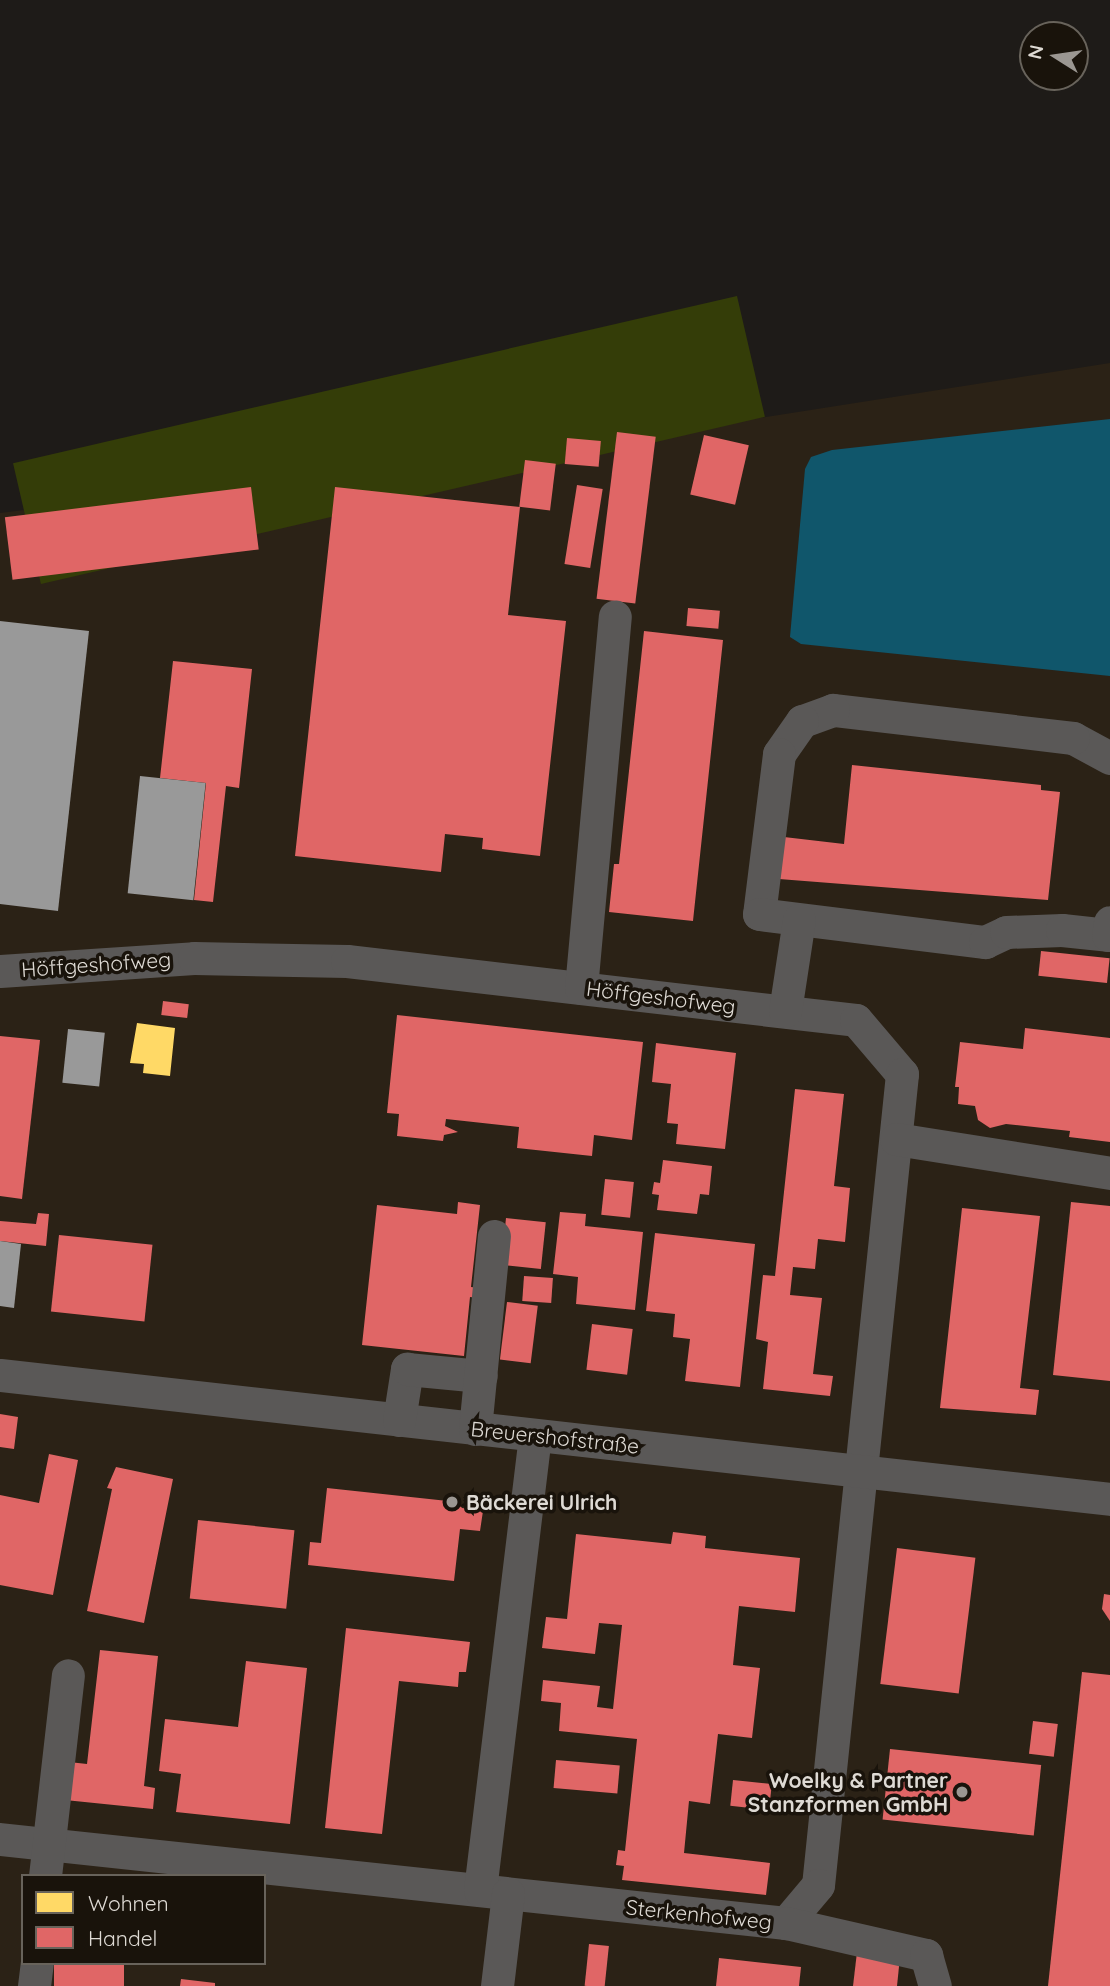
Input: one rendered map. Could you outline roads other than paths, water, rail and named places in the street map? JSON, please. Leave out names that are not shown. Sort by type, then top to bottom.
[{"type":"street","points":[[581,988],[615,617]]},
{"type":"street","points":[[1110,758],[1073,738],[833,710],[802,721],[779,754],[759,914],[985,942],[1006,932],[1062,930],[1108,935],[1110,922]]},
{"type":"street","points":[[785,1011],[799,920]]},
{"type":"street","name":"Höffgeshofweg","points":[[0,971],[194,958],[347,961],[856,1020],[902,1074],[863,1468]]},
{"type":"street","points":[[895,1139],[1110,1172]]},
{"type":"street","points":[[475,1429],[494,1236]]},
{"type":"street","points":[[399,1420],[407,1369],[481,1376]]},
{"type":"street","name":"Breuershofstraße","points":[[0,1375],[535,1436],[863,1468],[1110,1499]]},
{"type":"street","points":[[497,1986],[494,1892],[535,1436]]},
{"type":"street","name":"Sterkenhofweg","points":[[266,1876],[494,1892],[786,1923],[818,1885],[863,1468]]},
{"type":"street","points":[[47,1860],[68,1675]]},
{"type":"street","name":"Sterkenhofweg","points":[[0,1839],[47,1860],[243,1874]]},
{"type":"street","points":[[786,1923],[926,1955],[936,1986]]},
{"type":"street","points":[[34,1986],[37,1965]]},
{"type":"water","points":[[1110,419],[1110,676],[801,644],[790,637],[805,469],[811,457],[832,450]]},
{"type":"place","name":"Bäckerei Ulrich","points":[[452,1502]]},
{"type":"place","name":"Woelky & Partner Stanzformen GmbH","points":[[962,1792]]}]
